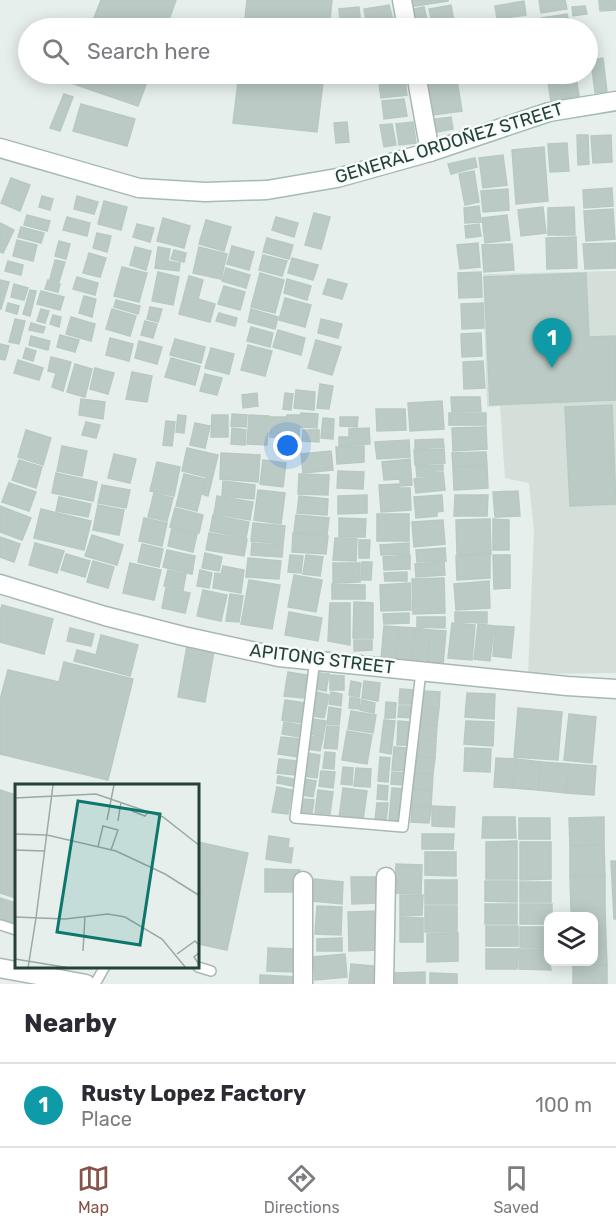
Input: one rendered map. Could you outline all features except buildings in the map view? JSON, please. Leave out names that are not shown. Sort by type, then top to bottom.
[{"type":"street","points":[[402,0],[405,18]]},
{"type":"street","points":[[418,84],[430,152]]},
{"type":"street","name":"GENERAL ORDOÑEZ STREET","points":[[0,148],[139,188],[205,192],[267,190],[337,178],[430,152],[549,112],[616,101]]},
{"type":"street","name":"APITONG STREET","points":[[0,584],[105,616],[279,657],[567,686],[616,688]]},
{"type":"street","points":[[384,984],[386,877]]},
{"type":"street","points":[[303,881],[303,984]]},
{"type":"street","points":[[0,968],[86,984]]},
{"type":"lane","points":[[315,659],[295,818],[404,827],[421,671]]},
{"type":"lane","points":[[200,967],[211,970]]},
{"type":"lane","points":[[95,984],[103,969]]},
{"type":"shaded area","points":[[616,271],[616,673],[528,674],[534,531],[529,483],[505,478],[500,406],[487,407],[483,274]]},
{"type":"place","name":"Rusty Lopez Factory","points":[[552,368]]}]
